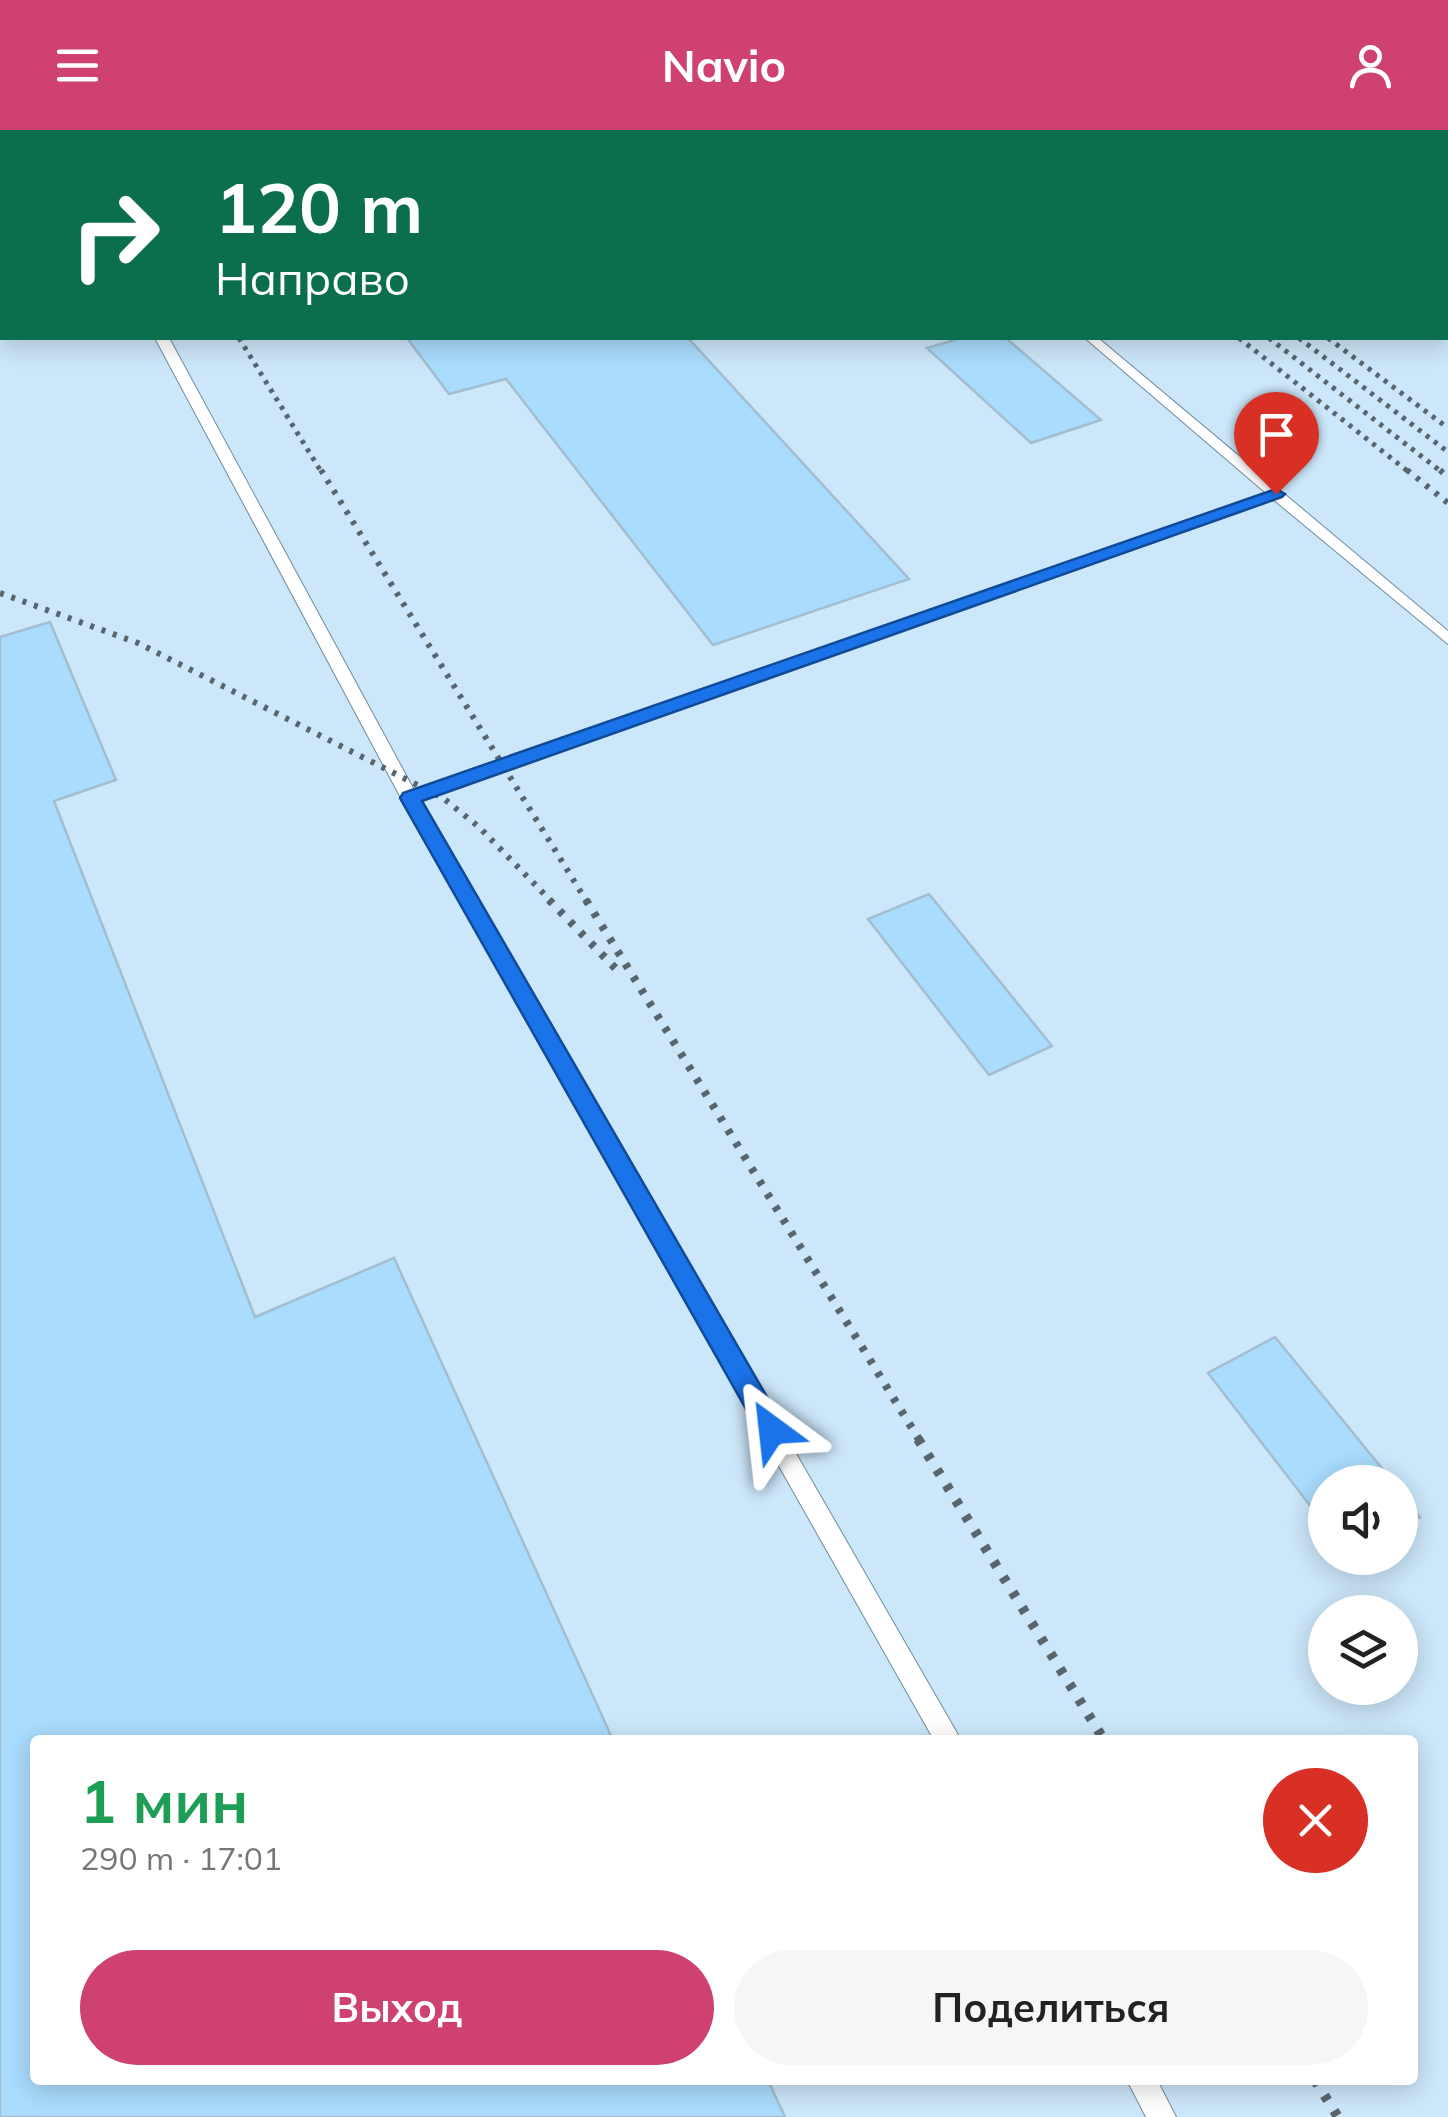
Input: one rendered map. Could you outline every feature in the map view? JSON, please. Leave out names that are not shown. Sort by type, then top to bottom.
[{"type":"lane","points":[[163,340],[410,798],[945,1735]]},
{"type":"lane","points":[[1093,340],[1448,638]]},
{"type":"lane","points":[[410,798],[1276,494]]},
{"type":"lane","points":[[1144,2085],[1162,2117]]},
{"type":"shaded area","points":[[0,340],[1448,340],[1448,2117],[0,2117]]},
{"type":"building","points":[[408,340],[690,340],[909,579],[713,645],[506,379],[449,394]]},
{"type":"building","points":[[954,340],[1008,340],[1101,420],[1031,443],[927,348]]},
{"type":"building","points":[[50,622],[116,780],[54,801],[255,1317],[394,1258],[611,1735],[30,1735],[30,2085],[770,2085],[785,2117],[0,2117],[0,637]]},
{"type":"building","points":[[929,894],[1052,1046],[989,1075],[868,919]]},
{"type":"building","points":[[1275,1337],[1379,1465],[1308,1465],[1308,1503],[1208,1373]]},
{"type":"railway","points":[[240,340],[322,473]]},
{"type":"railway","points":[[1242,340],[1410,473]]},
{"type":"railway","points":[[1272,340],[1443,473]]},
{"type":"railway","points":[[1302,340],[1448,452]]},
{"type":"railway","points":[[1331,340],[1448,428]]},
{"type":"railway","points":[[321,470],[587,902]]},
{"type":"railway","points":[[1407,470],[1448,503]]},
{"type":"railway","points":[[1440,470],[1448,477]]},
{"type":"railway","points":[[0,593],[138,643],[443,798],[479,827],[552,902]]},
{"type":"railway","points":[[549,900],[616,969]]},
{"type":"railway","points":[[586,900],[920,1441]]},
{"type":"railway","points":[[918,1439],[1101,1735]]},
{"type":"railway","points":[[1318,2085],[1338,2117]]},
{"type":"route","points":[[772,1430],[410,798],[1276,494]]}]
